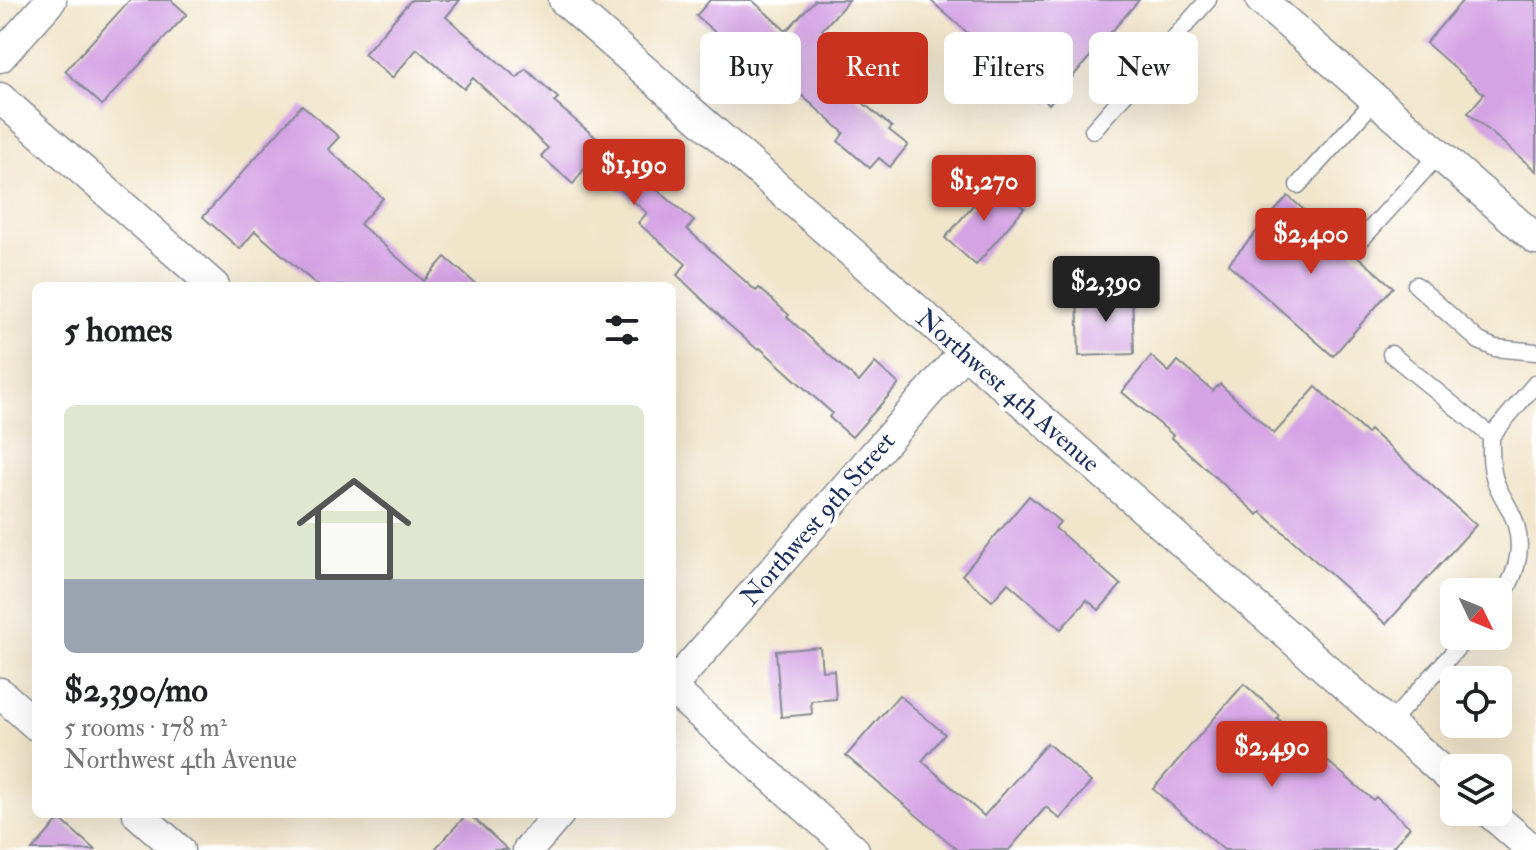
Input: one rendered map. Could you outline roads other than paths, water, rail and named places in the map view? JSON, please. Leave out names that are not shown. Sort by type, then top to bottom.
[{"type":"street","points":[[0,57],[51,0]]},
{"type":"street","name":"Northwest 4th Avenue","points":[[564,0],[1440,769]]},
{"type":"street","points":[[1266,1],[1536,239]]},
{"type":"street","points":[[0,98],[209,282]]},
{"type":"street","name":"Northwest 9th Street","points":[[676,682],[964,352]]},
{"type":"street","points":[[676,691],[854,850]]},
{"type":"street","points":[[0,693],[32,721]]},
{"type":"street","points":[[143,818],[179,850]]},
{"type":"street","points":[[528,850],[556,818]]},
{"type":"street","points":[[1505,826],[1533,850]]},
{"type":"lane","points":[[1093,130],[1208,0]]},
{"type":"lane","points":[[1298,185],[1376,99]]},
{"type":"lane","points":[[1358,243],[1439,154]]},
{"type":"lane","points":[[1416,285],[1479,341],[1495,348],[1536,352]]},
{"type":"lane","points":[[1391,354],[1491,436],[1495,480],[1517,526],[1517,566],[1512,580]]},
{"type":"lane","points":[[1491,436],[1536,383]]},
{"type":"lane","points":[[1389,724],[1455,650]]}]
